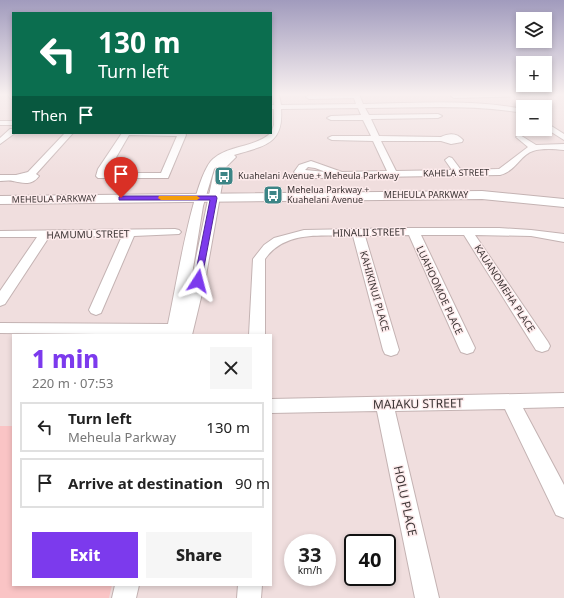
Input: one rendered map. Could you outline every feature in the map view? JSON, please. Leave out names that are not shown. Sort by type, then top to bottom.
[{"type":"main road","name":"MEHEULA PARKWAY","points":[[213,202],[482,195],[564,203]]},
{"type":"main road","name":"MEHEULA PARKWAY","points":[[0,200],[477,203],[564,211]]},
{"type":"main road","name":"MEHEULA PARKWAY","points":[[0,208],[199,202]]},
{"type":"street","points":[[0,123],[12,122]]},
{"type":"street","points":[[179,332],[199,202],[206,176],[213,163],[225,155],[264,142],[272,137],[277,130],[276,122]]},
{"type":"street","points":[[368,122],[393,174]]},
{"type":"street","points":[[552,126],[564,127]]},
{"type":"street","points":[[552,129],[564,138]]},
{"type":"street","points":[[0,142],[12,132]]},
{"type":"street","points":[[0,178],[18,178],[21,181],[30,180],[34,176],[31,174],[68,134]]},
{"type":"street","points":[[125,134],[103,169],[101,176],[165,176],[182,135],[178,134]]},
{"type":"street","points":[[520,136],[535,148]]},
{"type":"street","points":[[332,138],[442,139]]},
{"type":"street","name":"KAHELA STREET","points":[[339,174],[489,173],[505,171],[527,150],[535,148],[564,147]]},
{"type":"street","points":[[179,332],[198,281],[221,167],[240,150]]},
{"type":"street","points":[[449,160],[459,173]]},
{"type":"street","name":"LUAHOOMOE PLACE","points":[[413,231],[467,348]]},
{"type":"street","name":"HINALII STREET","points":[[257,334],[258,270],[260,259],[266,249],[274,242],[294,235],[304,233],[467,231],[514,232],[564,238]]},
{"type":"street","name":"KAUANOMEHA PLACE","points":[[467,231],[542,346]]},
{"type":"street","name":"HAMUMU STREET","points":[[0,234],[175,232]]},
{"type":"street","name":"KAHIKINUI PLACE","points":[[358,232],[391,350]]},
{"type":"street","points":[[96,310],[129,233]]},
{"type":"street","points":[[0,301],[46,234]]},
{"type":"street","points":[[0,328],[99,332],[179,332]]},
{"type":"street","name":"MAIAKU STREET","points":[[272,406],[564,400]]},
{"type":"street","points":[[510,401],[564,508]]},
{"type":"street","name":"HOLU PLACE","points":[[385,404],[427,598]]},
{"type":"street","points":[[124,598],[127,586]]},
{"type":"street","points":[[249,598],[250,586]]},
{"type":"shaded area","points":[[0,426],[12,426],[12,586],[112,586],[109,598],[0,598]]},
{"type":"slow traffic","points":[[161,198],[197,198]]},
{"type":"place","name":"Kuahelani Avenue + Meheula Parkway","points":[[224,176]]},
{"type":"place","name":"Mehelua Parkway + Kuahelani Avenue","points":[[273,195]]},
{"type":"route","points":[[121,198],[214,198],[198,281]]}]
